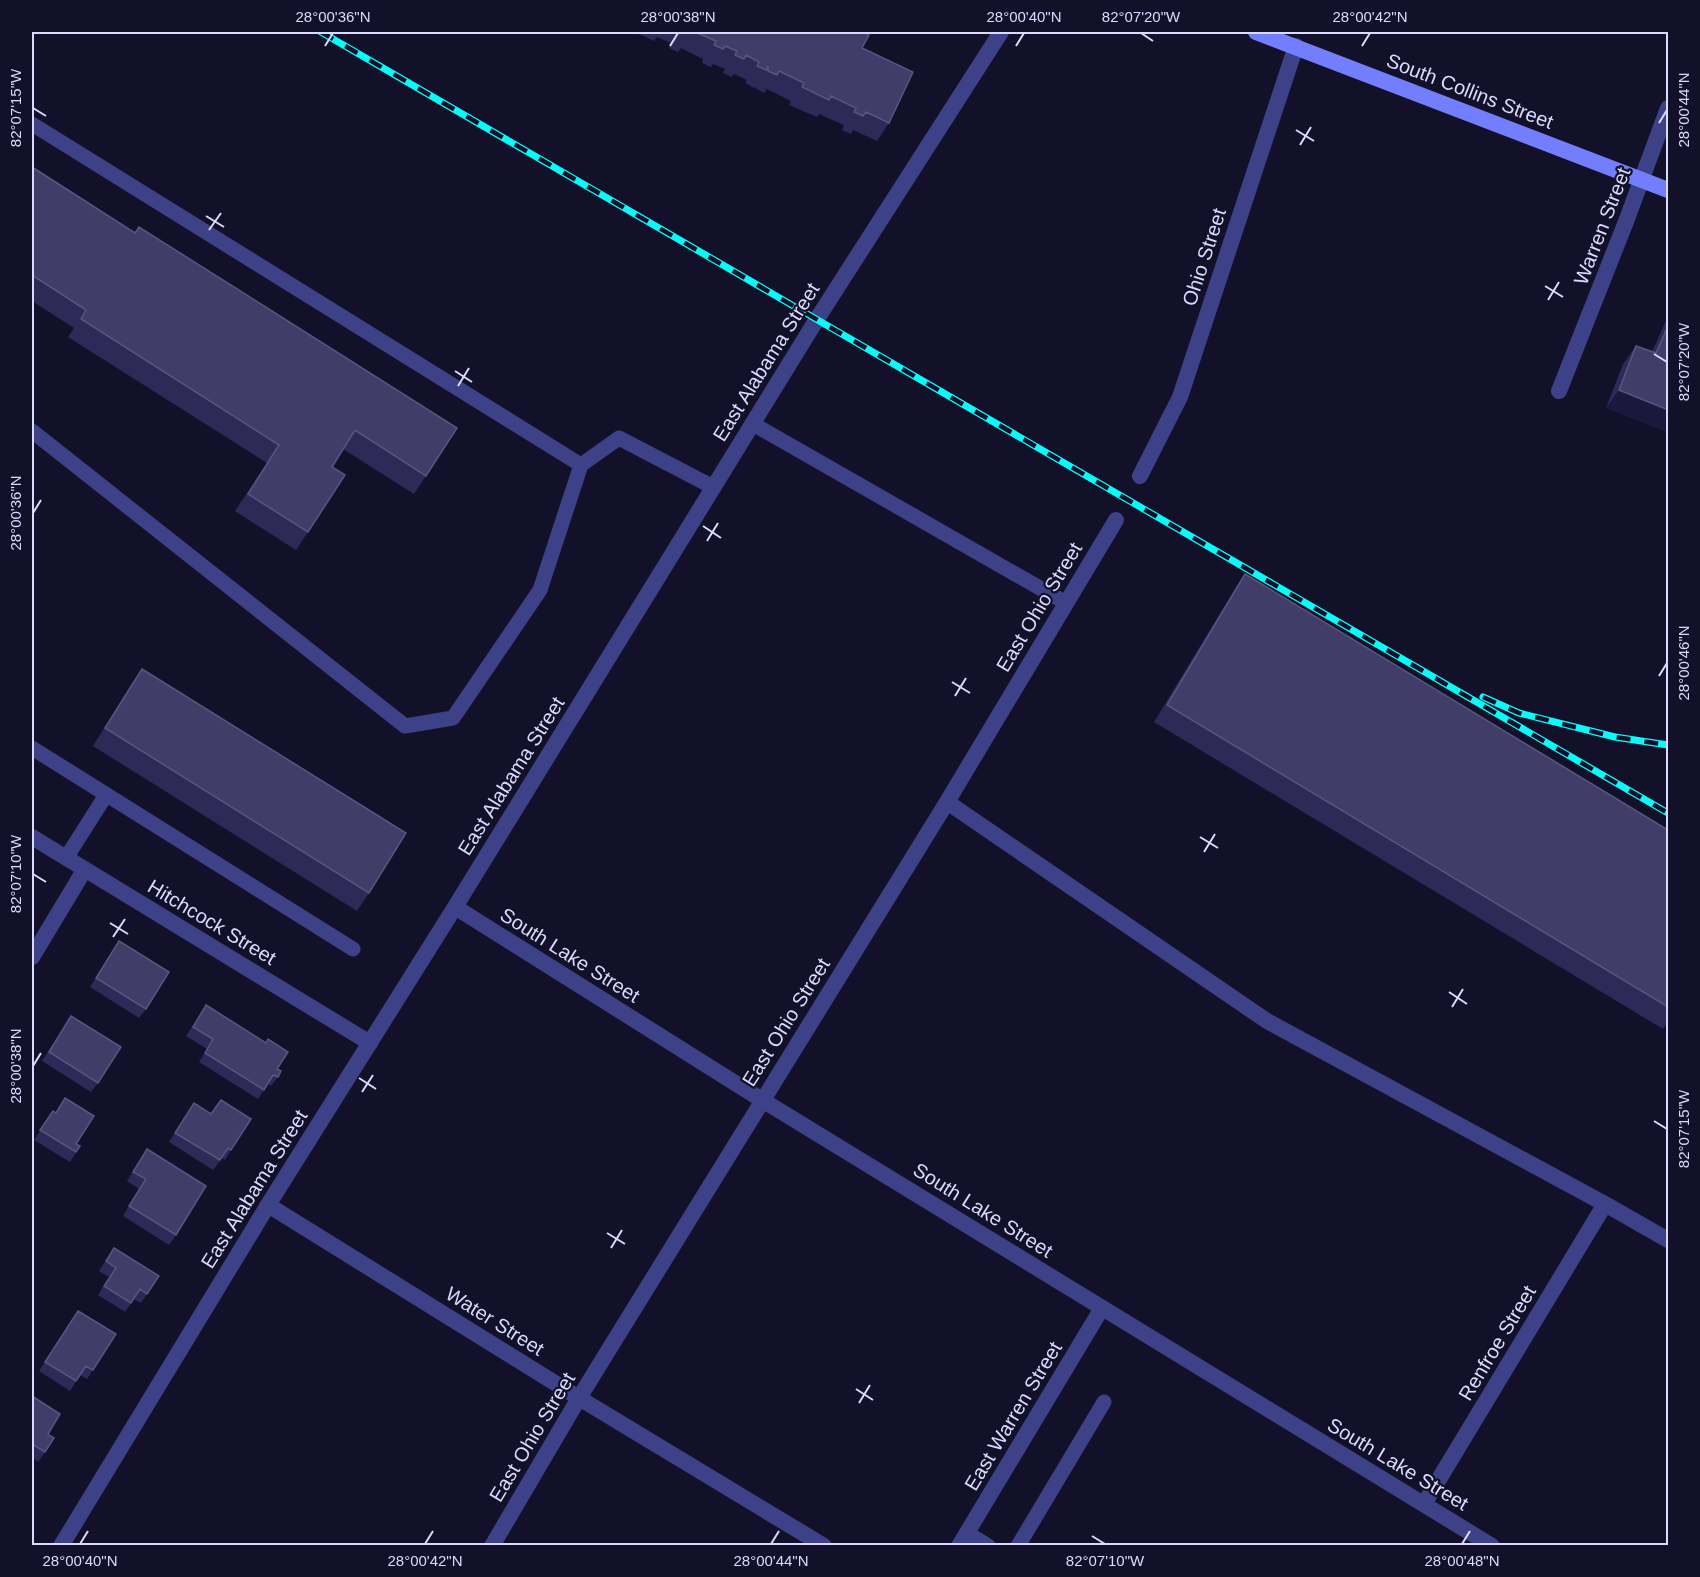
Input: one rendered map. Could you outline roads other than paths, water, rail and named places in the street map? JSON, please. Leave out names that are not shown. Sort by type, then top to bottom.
[{"type":"main road","name":"South Collins Street","points":[[1256,32],[1668,190]]},
{"type":"street","name":"East Alabama Street","points":[[61,1545],[268,1205],[817,319],[1001,32]]},
{"type":"street","name":"Ohio Street","points":[[1140,476],[1180,397],[1296,46]]},
{"type":"street","name":"Warren Street","points":[[1559,391],[1668,108]]},
{"type":"street","name":"East Ohio Street","points":[[492,1545],[579,1398],[947,802],[1116,520]]},
{"type":"street","points":[[947,802],[1267,1022],[1668,1240]]},
{"type":"street","name":"Hitchcock Street","points":[[32,837],[370,1043]]},
{"type":"street","points":[[32,957],[85,869]]},
{"type":"street","name":"South Lake Street","points":[[454,907],[762,1100],[1492,1545]]},
{"type":"street","name":"Renfroe Street","points":[[1424,1504],[1605,1204]]},
{"type":"street","name":"Water Street","points":[[268,1205],[579,1398],[824,1545]]},
{"type":"street","name":"East Warren Street","points":[[963,1539],[1102,1308]]},
{"type":"lane","points":[[32,124],[581,465]]},
{"type":"lane","points":[[753,424],[1065,603]]},
{"type":"lane","points":[[32,431],[405,726],[453,718],[540,590],[581,465],[619,438],[713,487]]},
{"type":"lane","points":[[32,748],[352,949]]},
{"type":"lane","points":[[66,858],[106,795]]},
{"type":"lane","points":[[1018,1545],[1104,1402]]},
{"type":"lane","points":[[963,1539],[988,1545]]},
{"type":"railway","points":[[321,32],[1668,813]]},
{"type":"railway","points":[[1483,697],[1519,713],[1615,737],[1668,745]]}]
